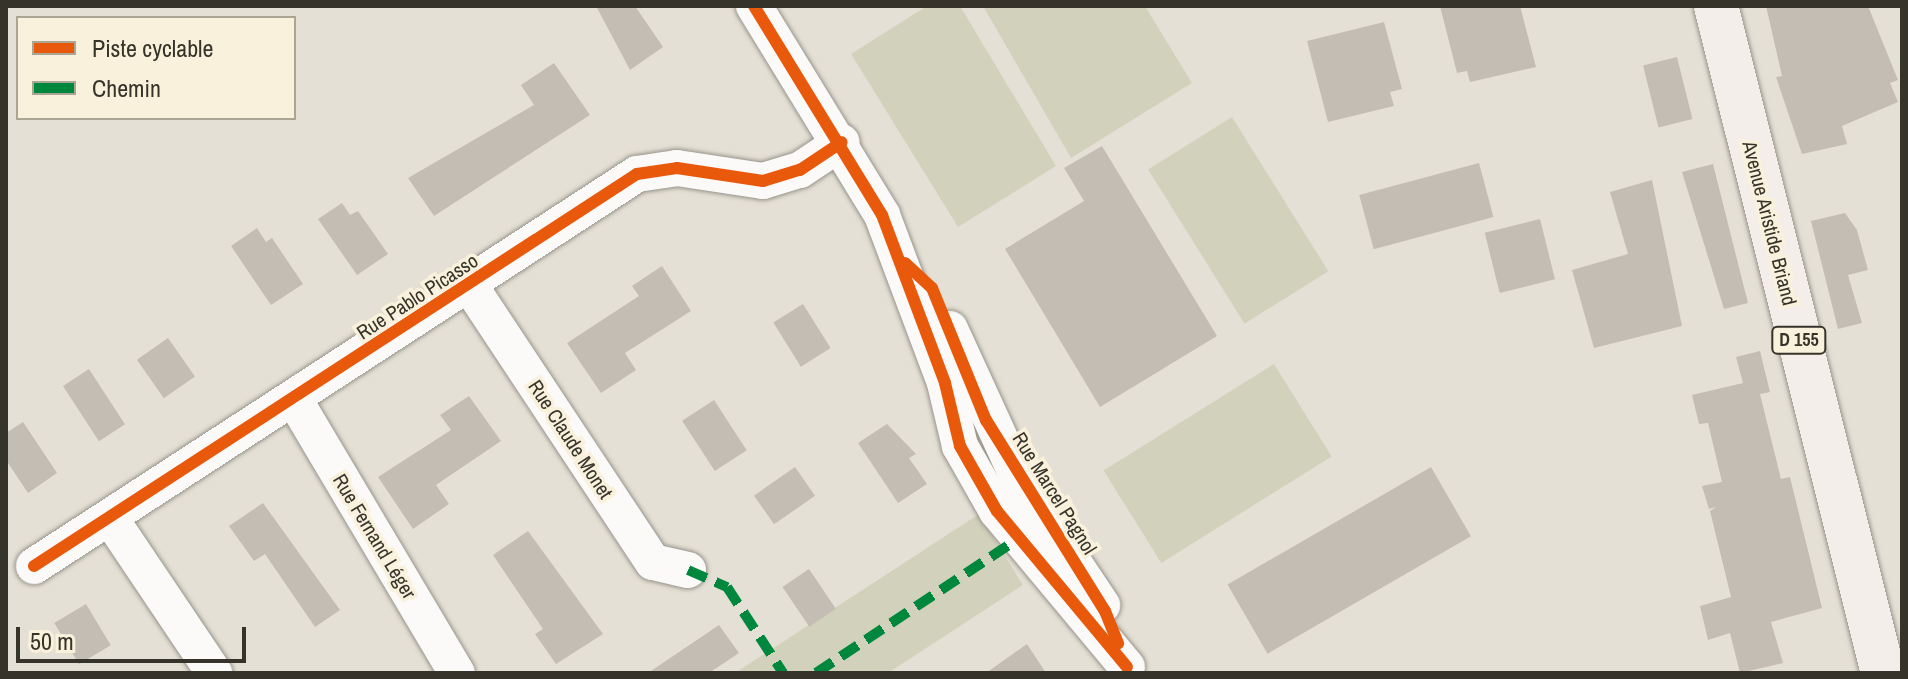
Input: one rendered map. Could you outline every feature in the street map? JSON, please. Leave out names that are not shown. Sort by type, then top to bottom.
[{"type":"main road","name":"Avenue Aristide Briand","points":[[1716,6],[1883,673]]},
{"type":"street","name":"Rue Marcel Pagnol","points":[[754,6],[842,142],[902,260],[932,288],[986,420],[1105,611],[1128,670]]},
{"type":"street","name":"Rue Pablo Picasso","points":[[34,566],[470,286],[637,174],[677,168],[763,181],[800,170],[842,142]]},
{"type":"street","name":"Rue Claude Monet","points":[[470,286],[653,562],[688,570]]},
{"type":"street","name":"Rue Fernand Léger","points":[[294,399],[457,673]]},
{"type":"street","points":[[110,518],[214,673]]},
{"type":"green space","points":[[927,6],[960,6],[1056,166],[958,227],[851,54]]},
{"type":"green space","points":[[983,6],[1145,6],[1192,83],[1071,158]]},
{"type":"green space","points":[[1232,117],[1328,271],[1244,324],[1148,169]]},
{"type":"green space","points":[[1274,364],[1332,456],[1161,563],[1104,471]]},
{"type":"green space","points":[[979,514],[1023,585],[888,673],[735,673]]},
{"type":"building","points":[[596,6],[635,6],[663,47],[630,70]]},
{"type":"building","points":[[1440,6],[1520,6],[1536,67],[1470,82],[1467,71],[1457,73]]},
{"type":"building","points":[[1766,6],[1868,6],[1898,80],[1890,83],[1898,102],[1842,126],[1847,144],[1802,154],[1776,77],[1782,76]]},
{"type":"building","points":[[1384,22],[1402,89],[1390,92],[1394,106],[1328,122],[1307,41]]},
{"type":"building","points":[[1677,57],[1692,119],[1659,128],[1643,65]]},
{"type":"building","points":[[554,63],[590,115],[434,216],[408,178],[534,105],[521,85]]},
{"type":"building","points":[[1102,146],[1217,336],[1100,407],[1005,249],[1084,201],[1064,168]]},
{"type":"building","points":[[1479,163],[1493,217],[1374,249],[1359,195]]},
{"type":"building","points":[[1713,164],[1748,303],[1724,309],[1682,172]]},
{"type":"building","points":[[1652,180],[1682,326],[1594,348],[1572,270],[1628,254],[1610,192]]},
{"type":"building","points":[[342,203],[350,215],[358,211],[388,254],[357,275],[318,219]]},
{"type":"building","points":[[1845,213],[1857,230],[1868,270],[1848,275],[1862,323],[1838,329],[1811,221]]},
{"type":"building","points":[[1540,219],[1555,279],[1500,293],[1485,233]]},
{"type":"building","points":[[257,228],[266,242],[272,238],[303,284],[271,305],[231,246]]},
{"type":"building","points":[[662,266],[691,311],[625,353],[636,370],[601,393],[567,343],[639,296],[632,286]]},
{"type":"building","points":[[803,304],[831,348],[801,367],[773,323]]},
{"type":"building","points":[[168,338],[195,377],[164,398],[137,360]]},
{"type":"building","points":[[1760,351],[1770,392],[1760,394],[1781,479],[1790,477],[1822,608],[1771,622],[1783,663],[1740,673],[1730,633],[1708,640],[1700,606],[1731,597],[1710,511],[1716,507],[1709,509],[1702,486],[1722,482],[1708,423],[1699,424],[1692,395],[1743,383],[1736,357]]},
{"type":"building","points":[[89,369],[125,424],[99,441],[63,386]]},
{"type":"building","points":[[469,396],[501,441],[436,485],[449,504],[413,529],[378,477],[451,430],[440,415]]},
{"type":"building","points":[[714,400],[747,450],[715,471],[682,421]]},
{"type":"building","points":[[23,422],[57,473],[28,493],[6,460],[6,433]]},
{"type":"building","points":[[887,424],[916,454],[909,458],[927,484],[898,503],[858,443]]},
{"type":"building","points":[[795,467],[815,496],[774,524],[754,496]]},
{"type":"building","points":[[1431,467],[1471,536],[1267,654],[1227,584]]},
{"type":"building","points":[[263,503],[340,610],[315,627],[265,554],[254,561],[229,526]]},
{"type":"building","points":[[528,531],[603,634],[556,664],[535,634],[543,629],[493,555]]},
{"type":"building","points":[[809,569],[836,609],[809,627],[782,587]]},
{"type":"building","points":[[86,604],[111,645],[79,664],[54,623]]},
{"type":"building","points":[[719,625],[739,653],[709,673],[648,673]]},
{"type":"building","points":[[1027,644],[1046,673],[986,673]]},
{"type":"marked path","points":[[816,673],[1019,538]]},
{"type":"marked path","points":[[688,570],[727,587],[783,673]]},
{"type":"cycle path","points":[[754,6],[882,215],[945,383],[960,446],[997,511],[1127,667]]},
{"type":"cycle path","points":[[34,566],[637,174],[677,168],[763,181],[800,170],[842,142]]},
{"type":"cycle path","points":[[905,263],[932,288],[986,420],[1105,611],[1118,643]]}]
